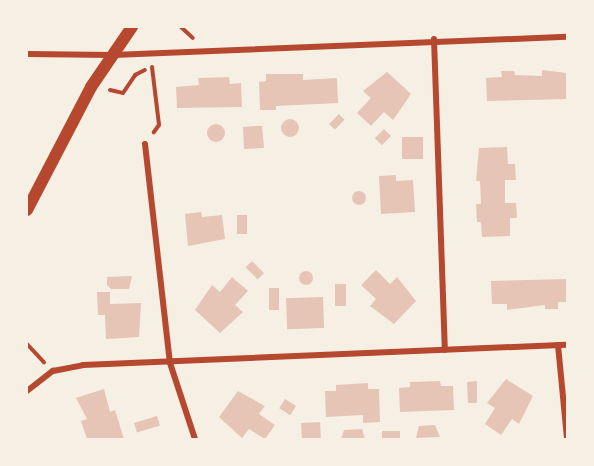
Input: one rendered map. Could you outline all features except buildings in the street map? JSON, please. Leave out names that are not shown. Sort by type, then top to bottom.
[{"type":"main road","points":[[27,210],[91,87],[132,27]]},
{"type":"street","points":[[27,54],[113,55],[434,39],[567,37]]},
{"type":"street","points":[[434,39],[445,350]]},
{"type":"street","points":[[146,144],[170,363],[195,439]]},
{"type":"street","points":[[558,345],[567,439]]},
{"type":"street","points":[[27,391],[53,371],[83,365],[567,345]]},
{"type":"path","points":[[181,27],[193,35]]},
{"type":"path","points":[[123,93],[135,75],[152,66],[161,65]]},
{"type":"path","points":[[146,144],[159,125],[152,66]]},
{"type":"path","points":[[27,344],[53,371]]}]
